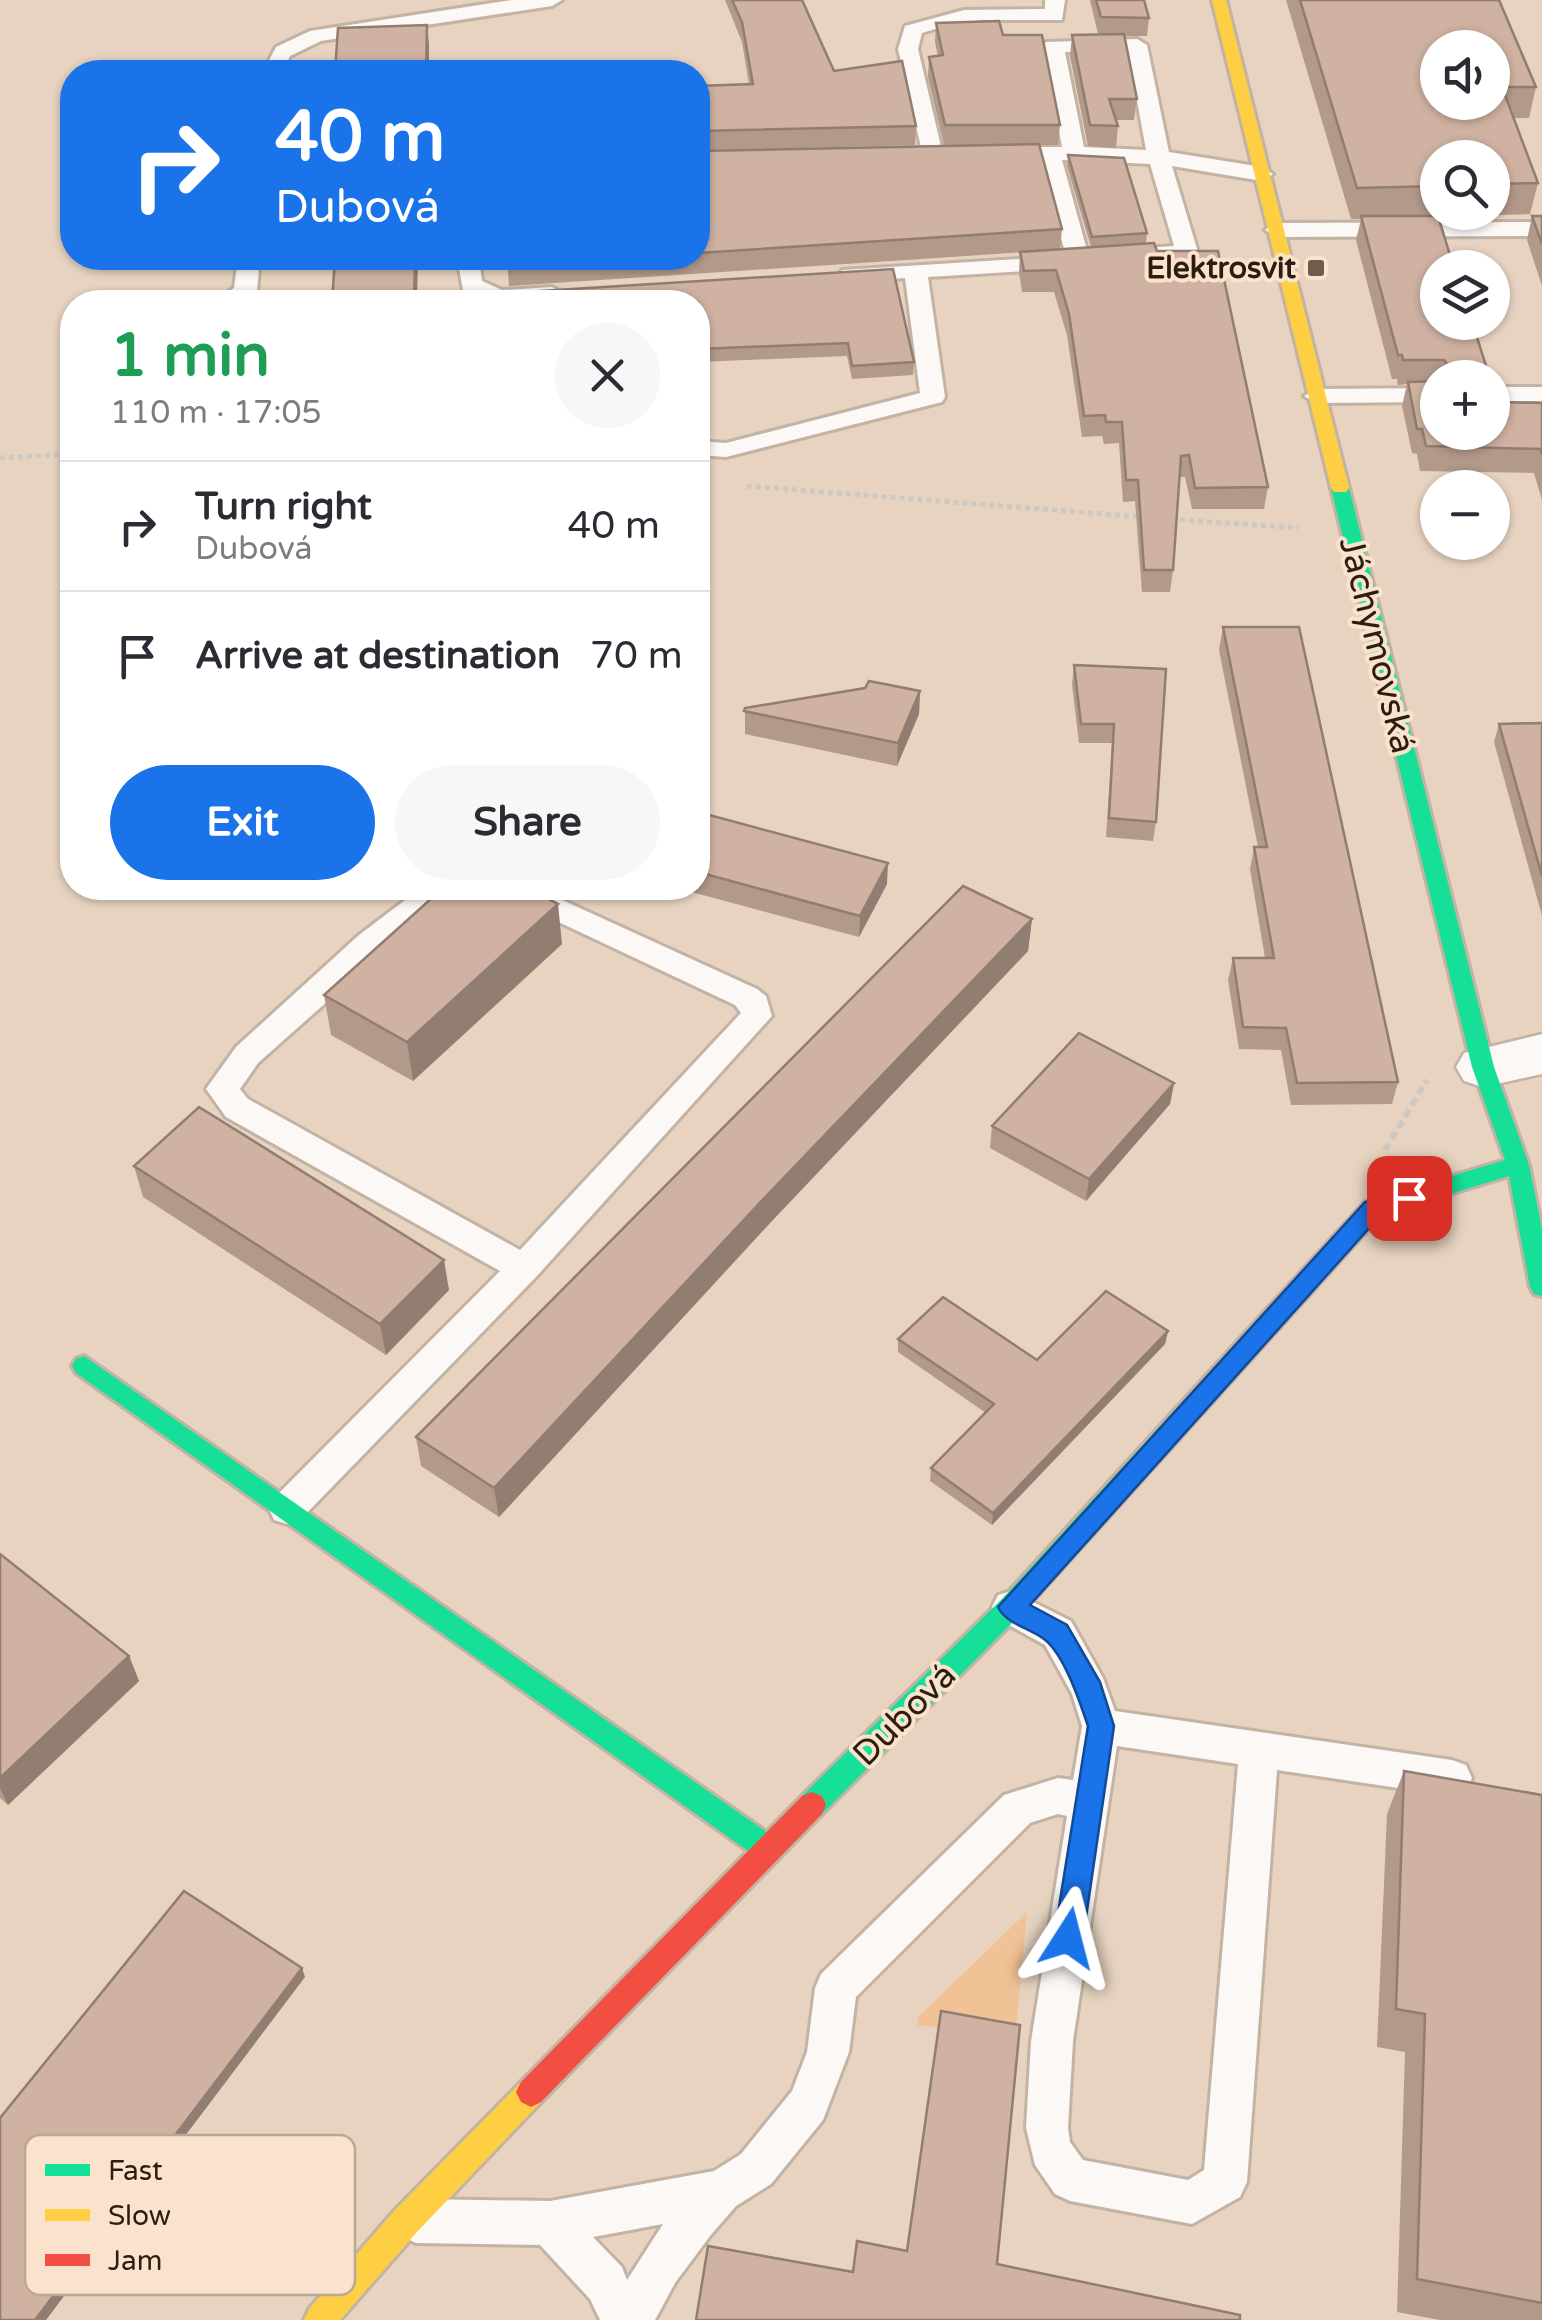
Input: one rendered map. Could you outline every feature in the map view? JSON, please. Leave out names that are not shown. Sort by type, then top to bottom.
[{"type":"street","name":"Jáchymovská","points":[[1220,0],[1483,1067],[1518,1165],[1542,1287]]},
{"type":"street","points":[[1483,1067],[1542,1054]]},
{"type":"street","name":"Dubová","points":[[355,2279],[406,2220],[768,1849],[1011,1607],[1373,1208],[1518,1165]]},
{"type":"street","points":[[84,1366],[768,1849]]},
{"type":"street","name":"Dubová","points":[[320,2320],[342,2295]]},
{"type":"lane","points":[[275,60],[290,44],[317,35],[552,0]]},
{"type":"lane","points":[[1055,0],[1056,16],[961,16],[931,21],[912,30],[908,49],[942,155],[1159,159],[1218,164],[1262,174]]},
{"type":"lane","points":[[816,277],[1186,252],[1159,159],[1136,45],[1053,46],[1075,155]]},
{"type":"lane","points":[[1049,154],[1097,259]]},
{"type":"lane","points":[[1276,230],[1542,229]]},
{"type":"lane","points":[[469,270],[471,285],[483,290]]},
{"type":"lane","points":[[710,449],[726,450],[933,397],[916,271]]},
{"type":"lane","points":[[1510,394],[1542,394]]},
{"type":"lane","points":[[1316,396],[1420,395]]},
{"type":"lane","points":[[425,900],[370,943],[248,1055],[222,1089],[237,1108],[524,1268]]},
{"type":"lane","points":[[287,1510],[524,1268],[757,1016],[755,1004],[746,997],[538,900]]},
{"type":"lane","points":[[1011,1607],[1058,1633],[1090,1690],[1101,1726],[1052,2041],[1046,2128],[1050,2150],[1070,2179],[1192,2202],[1225,2182],[1259,1748]]},
{"type":"lane","points":[[1101,1726],[1452,1778]]},
{"type":"lane","points":[[633,2320],[655,2270],[676,2240],[721,2191],[756,2168],[808,2105],[828,2052],[836,1988],[1018,1808],[1058,1796],[1090,1801]]},
{"type":"lane","points":[[406,2220],[550,2223],[721,2191]]},
{"type":"lane","points":[[550,2223],[606,2283],[623,2320]]},
{"type":"path","points":[[0,458],[60,455]]},
{"type":"path","points":[[736,485],[1145,517]]},
{"type":"path","points":[[1293,512],[1302,547]]},
{"type":"path","points":[[1164,519],[1349,531]]},
{"type":"path","points":[[1376,1160],[1428,1084],[1424,1065]]},
{"type":"shaded area","points":[[1027,1912],[1015,2039],[917,2025],[919,2016]]},
{"type":"building","points":[[732,0],[802,0],[834,71],[902,61],[916,126],[710,131],[710,86],[753,84],[742,22]]},
{"type":"building","points":[[1096,0],[1144,0],[1149,18],[1101,17]]},
{"type":"building","points":[[1300,0],[1499,0],[1536,87],[1510,87],[1510,30],[1420,30],[1420,120],[1510,120],[1510,108],[1538,183],[1510,184],[1510,140],[1420,140],[1420,186],[1357,188]]},
{"type":"building","points":[[999,21],[1003,35],[1042,35],[1060,125],[945,125],[929,57],[943,55],[936,23]]},
{"type":"building","points":[[427,25],[426,60],[336,60],[338,28]]},
{"type":"building","points":[[1124,34],[1137,99],[1109,99],[1118,126],[1090,125],[1072,35]]},
{"type":"building","points":[[1039,144],[1062,229],[710,252],[710,151]]},
{"type":"building","points":[[1068,155],[1124,158],[1147,233],[1092,237]]},
{"type":"building","points":[[1361,216],[1420,216],[1420,230],[1442,230],[1448,250],[1420,250],[1420,340],[1478,340],[1484,360],[1403,360],[1398,355]]},
{"type":"building","points":[[1532,216],[1542,216],[1542,244]]},
{"type":"building","points":[[1154,243],[1157,251],[1218,251],[1268,487],[1195,488],[1189,455],[1181,456],[1173,570],[1144,570],[1138,480],[1126,480],[1122,422],[1106,422],[1105,415],[1084,416],[1069,314],[1056,270],[1024,271],[1020,252]]},
{"type":"building","points":[[893,269],[914,362],[852,366],[848,343],[710,349],[710,290],[555,290]]},
{"type":"building","points":[[334,270],[415,270],[414,290],[333,290]]},
{"type":"building","points":[[1408,382],[1420,382],[1420,429],[1417,429]]},
{"type":"building","points":[[1510,402],[1542,403],[1542,454],[1540,449],[1510,448]]},
{"type":"building","points":[[1223,627],[1299,627],[1398,1082],[1297,1083],[1286,1028],[1243,1027],[1233,958],[1274,958],[1254,847],[1267,847]]},
{"type":"building","points":[[1074,665],[1166,669],[1156,822],[1109,818],[1114,724],[1081,724]]},
{"type":"building","points":[[869,681],[920,691],[898,743],[744,711],[865,688]]},
{"type":"building","points":[[1542,723],[1542,876],[1499,724]]},
{"type":"building","points":[[710,815],[888,863],[860,916],[710,875]]},
{"type":"building","points":[[963,886],[1032,919],[494,1488],[416,1437]]},
{"type":"building","points":[[430,900],[550,900],[558,904],[407,1042],[324,995]]},
{"type":"building","points":[[1079,1033],[1174,1083],[1089,1179],[992,1126]]},
{"type":"building","points":[[199,1107],[444,1260],[380,1324],[134,1166]]},
{"type":"building","points":[[1106,1291],[1168,1331],[993,1513],[931,1468],[994,1404],[898,1339],[943,1297],[1037,1360]]},
{"type":"building","points":[[0,1554],[129,1656],[0,1778]]},
{"type":"building","points":[[1404,1771],[1542,1795],[1542,2303],[1417,2279],[1425,2014],[1396,2009]]},
{"type":"building","points":[[184,1891],[302,1968],[175,2135],[25,2135],[25,2295],[54,2295],[35,2320],[0,2320],[0,2118]]},
{"type":"building","points":[[941,2011],[1020,2025],[997,2264],[1240,2315],[1240,2320],[696,2320],[708,2246],[853,2272],[857,2241],[907,2251]]},
{"type":"traffic: fast","points":[[1340,488],[1483,1067],[1518,1165],[1542,1287]]},
{"type":"traffic: fast","points":[[812,1805],[1011,1607],[1373,1208],[1518,1165]]},
{"type":"traffic: fast","points":[[84,1366],[768,1849]]},
{"type":"traffic: slow","points":[[1219,0],[1340,488]]},
{"type":"traffic: slow","points":[[355,2280],[531,2092]]},
{"type":"traffic: slow","points":[[320,2320],[342,2295]]},
{"type":"traffic: jam","points":[[531,2092],[812,1805]]},
{"type":"place","name":"Elektrosvit","points":[[1316,268]]},
{"type":"route","points":[[1068,1938],[1101,1726],[1090,1690],[1058,1633],[1011,1607],[1373,1208],[1409,1198]]}]
